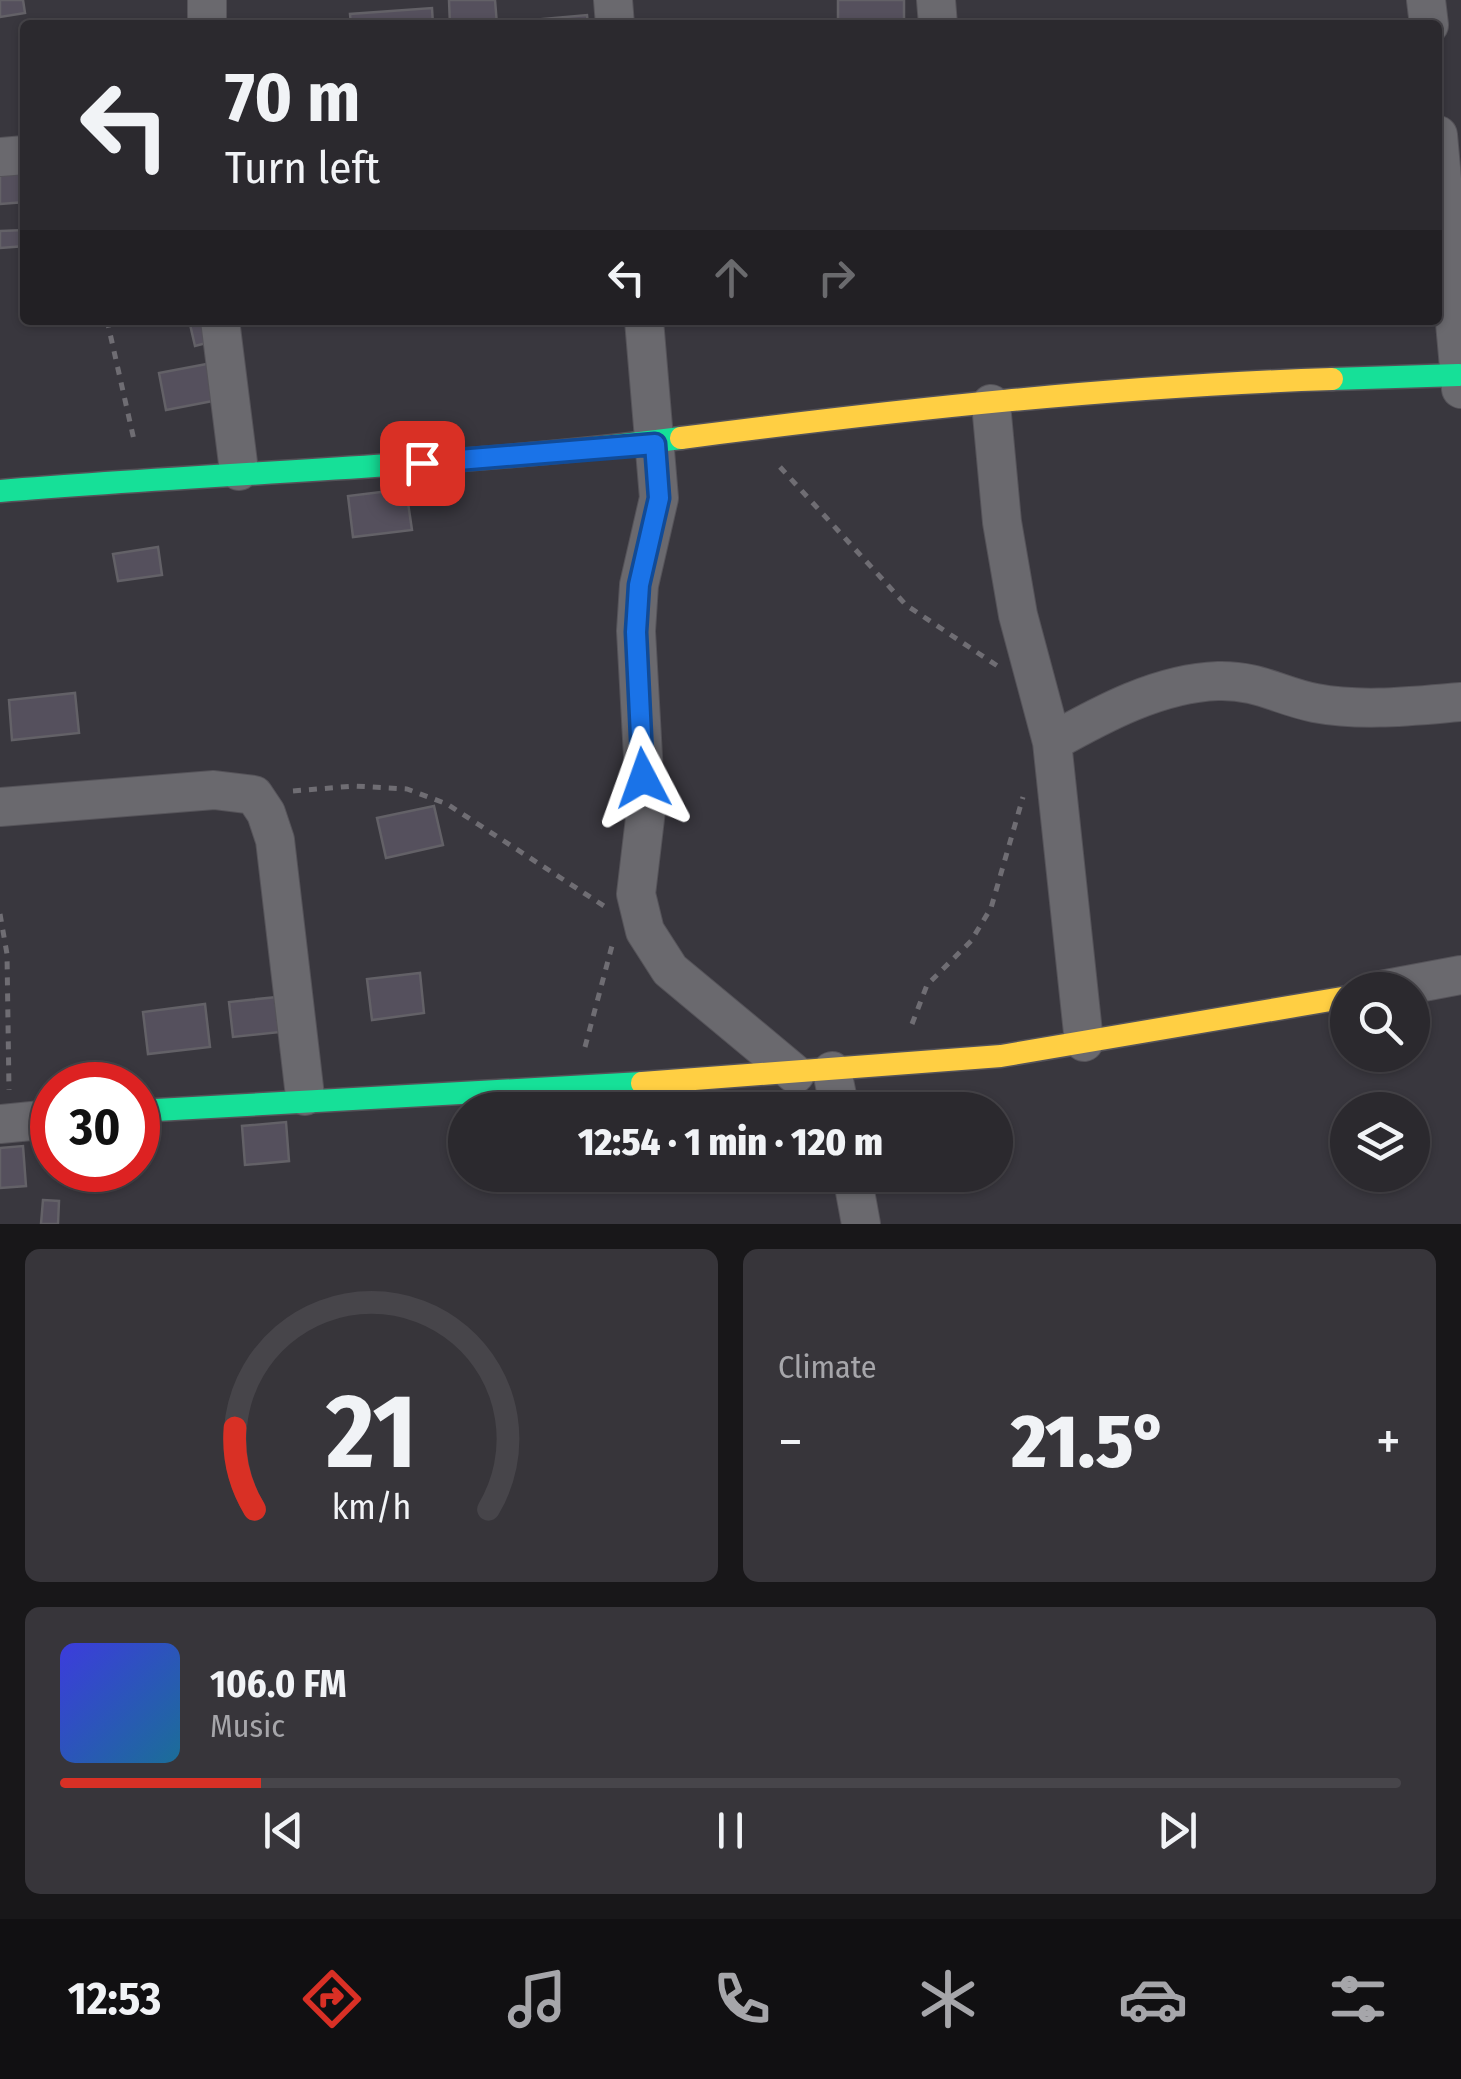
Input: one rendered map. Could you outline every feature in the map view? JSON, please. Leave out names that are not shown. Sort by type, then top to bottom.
[{"type":"street","points":[[0,490],[239,471],[524,458],[991,404],[1243,382],[1460,382],[1442,180]]},
{"type":"street","points":[[221,325],[239,471]]},
{"type":"street","points":[[644,325],[659,498],[639,585],[636,632],[646,810],[634,925],[670,970],[814,1072],[828,1092]]},
{"type":"street","points":[[991,404],[1002,522],[1018,614],[1052,742],[1084,1042]]},
{"type":"street","points":[[1052,742],[1099,716],[1158,692],[1216,681],[1265,684],[1310,702],[1356,708],[1461,702]]},
{"type":"street","points":[[0,807],[214,790],[254,795],[266,813],[275,840],[305,1096]]},
{"type":"street","points":[[1430,981],[1461,976]]},
{"type":"street","points":[[160,1109],[305,1096],[571,1087],[886,1068],[1084,1042],[1330,999]]},
{"type":"street","points":[[4,1124],[30,1121]]},
{"type":"street","points":[[855,1192],[862,1224]]},
{"type":"path","points":[[108,325],[143,477]]},
{"type":"path","points":[[725,434],[779,466],[806,490],[863,562],[906,605],[987,661],[1038,686]]},
{"type":"path","points":[[254,795],[354,786],[407,789],[447,804],[634,925],[602,969],[589,1031],[571,1087]]},
{"type":"path","points":[[886,1068],[916,1015],[927,985],[971,941],[991,908],[1024,790]]},
{"type":"path","points":[[0,914],[7,954],[4,1124]]},
{"type":"building","points":[[0,0],[23,0],[25,13],[0,17]]},
{"type":"building","points":[[449,0],[495,0],[497,20],[450,20]]},
{"type":"building","points":[[838,0],[904,0],[904,20],[838,20]]},
{"type":"building","points":[[432,8],[433,20],[351,20],[350,14]]},
{"type":"building","points":[[587,15],[588,20],[533,20]]},
{"type":"building","points":[[20,168],[20,202],[0,204],[0,170]]},
{"type":"building","points":[[20,230],[20,246],[0,248],[0,231]]},
{"type":"building","points":[[190,325],[206,325],[210,342],[195,346]]},
{"type":"building","points":[[212,363],[218,400],[166,410],[159,373]]},
{"type":"building","points":[[406,489],[412,530],[353,537],[348,496]]},
{"type":"building","points":[[158,547],[162,575],[118,581],[113,554]]},
{"type":"building","points":[[75,693],[79,733],[12,740],[9,700]]},
{"type":"building","points":[[434,806],[443,845],[386,858],[377,818]]},
{"type":"building","points":[[420,973],[424,1013],[372,1020],[367,979]]},
{"type":"building","points":[[286,996],[290,1031],[233,1037],[229,1002]]},
{"type":"building","points":[[205,1004],[210,1047],[148,1054],[143,1012]]},
{"type":"building","points":[[286,1122],[289,1161],[245,1165],[242,1126]]},
{"type":"building","points":[[23,1146],[26,1186],[0,1188],[0,1148]]},
{"type":"building","points":[[43,1200],[59,1201],[58,1224],[41,1224]]},
{"type":"traffic: fast","points":[[1332,379],[1459,375]]},
{"type":"traffic: fast","points":[[0,491],[426,463],[681,438]]},
{"type":"traffic: fast","points":[[160,1110],[642,1083]]},
{"type":"traffic: slow","points":[[681,438],[1006,401],[1332,379]]},
{"type":"traffic: slow","points":[[642,1083],[1001,1056],[1330,1000]]},
{"type":"route","points":[[422,463],[524,458],[655,444],[659,498],[639,585],[636,632],[643,778]]}]
